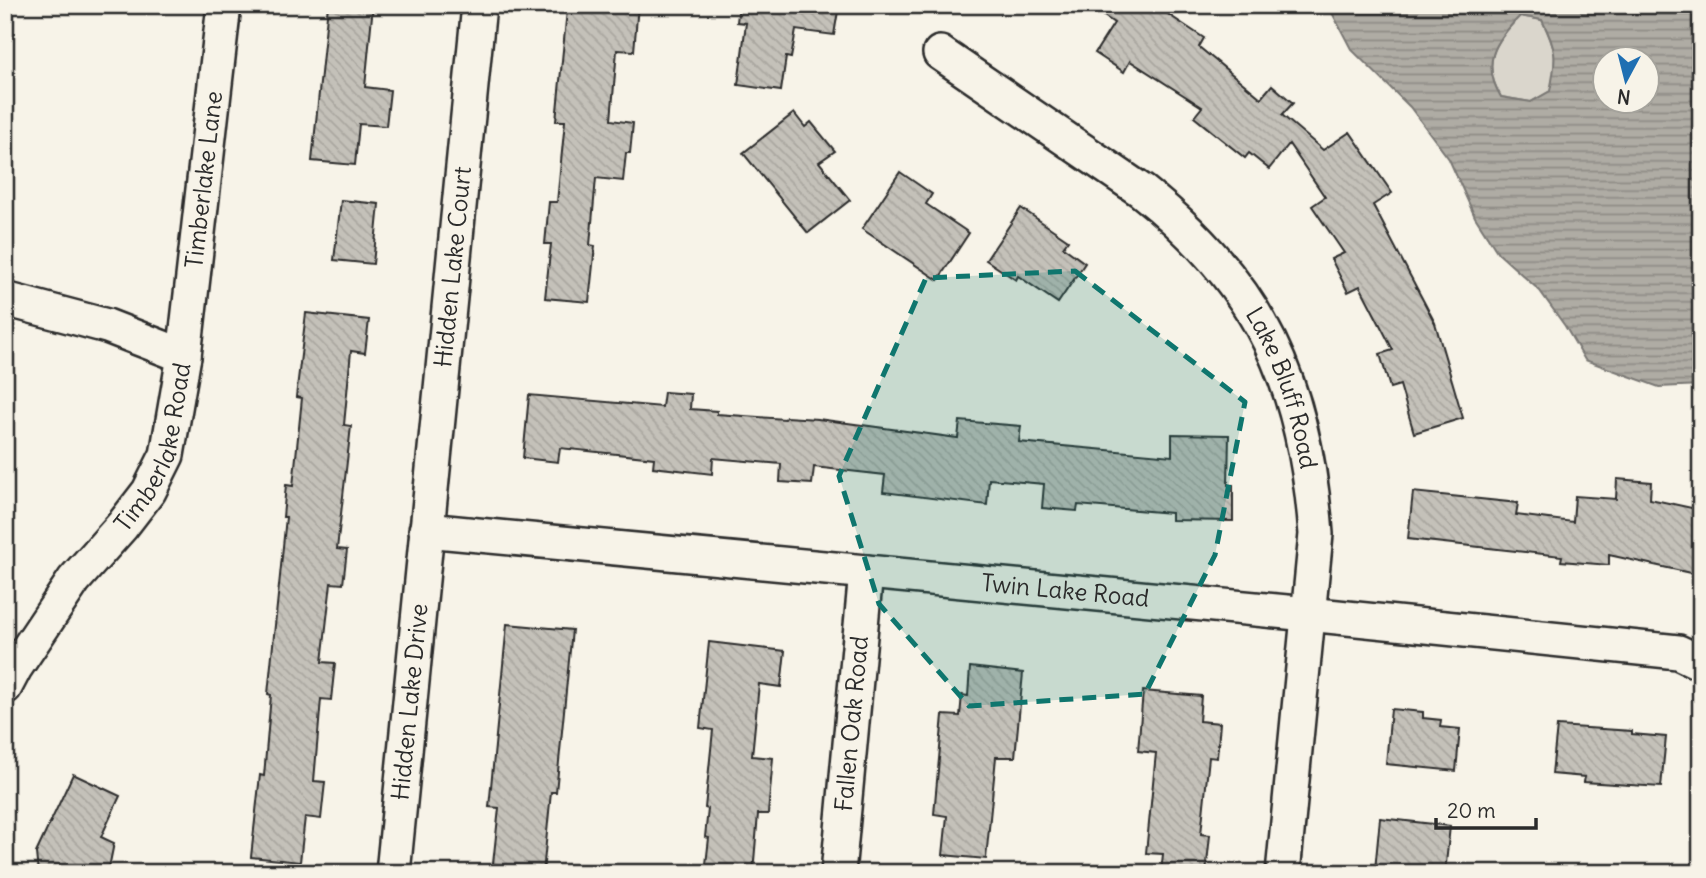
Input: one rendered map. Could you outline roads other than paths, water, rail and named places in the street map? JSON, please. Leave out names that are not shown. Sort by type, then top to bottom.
[{"type":"street","name":"Timberlake Lane","points":[[184,356],[224,5]]},
{"type":"street","name":"Hidden Lake Court","points":[[426,530],[479,5]]},
{"type":"street","name":"Lake Bluff Road","points":[[940,53],[1142,191],[1171,214],[1223,267],[1244,297],[1280,362],[1295,403],[1306,446],[1316,534],[1283,873]]},
{"type":"street","name":"Timberlake Road","points":[[5,299],[107,326],[184,356],[167,455],[149,491],[75,580],[5,687]]},
{"type":"street","name":"Twin Lake Road","points":[[426,530],[1678,652],[1701,663]]},
{"type":"street","name":"Hidden Lake Drive","points":[[393,873],[426,530]]},
{"type":"street","name":"Fallen Oak Road","points":[[838,873],[866,572]]}]
